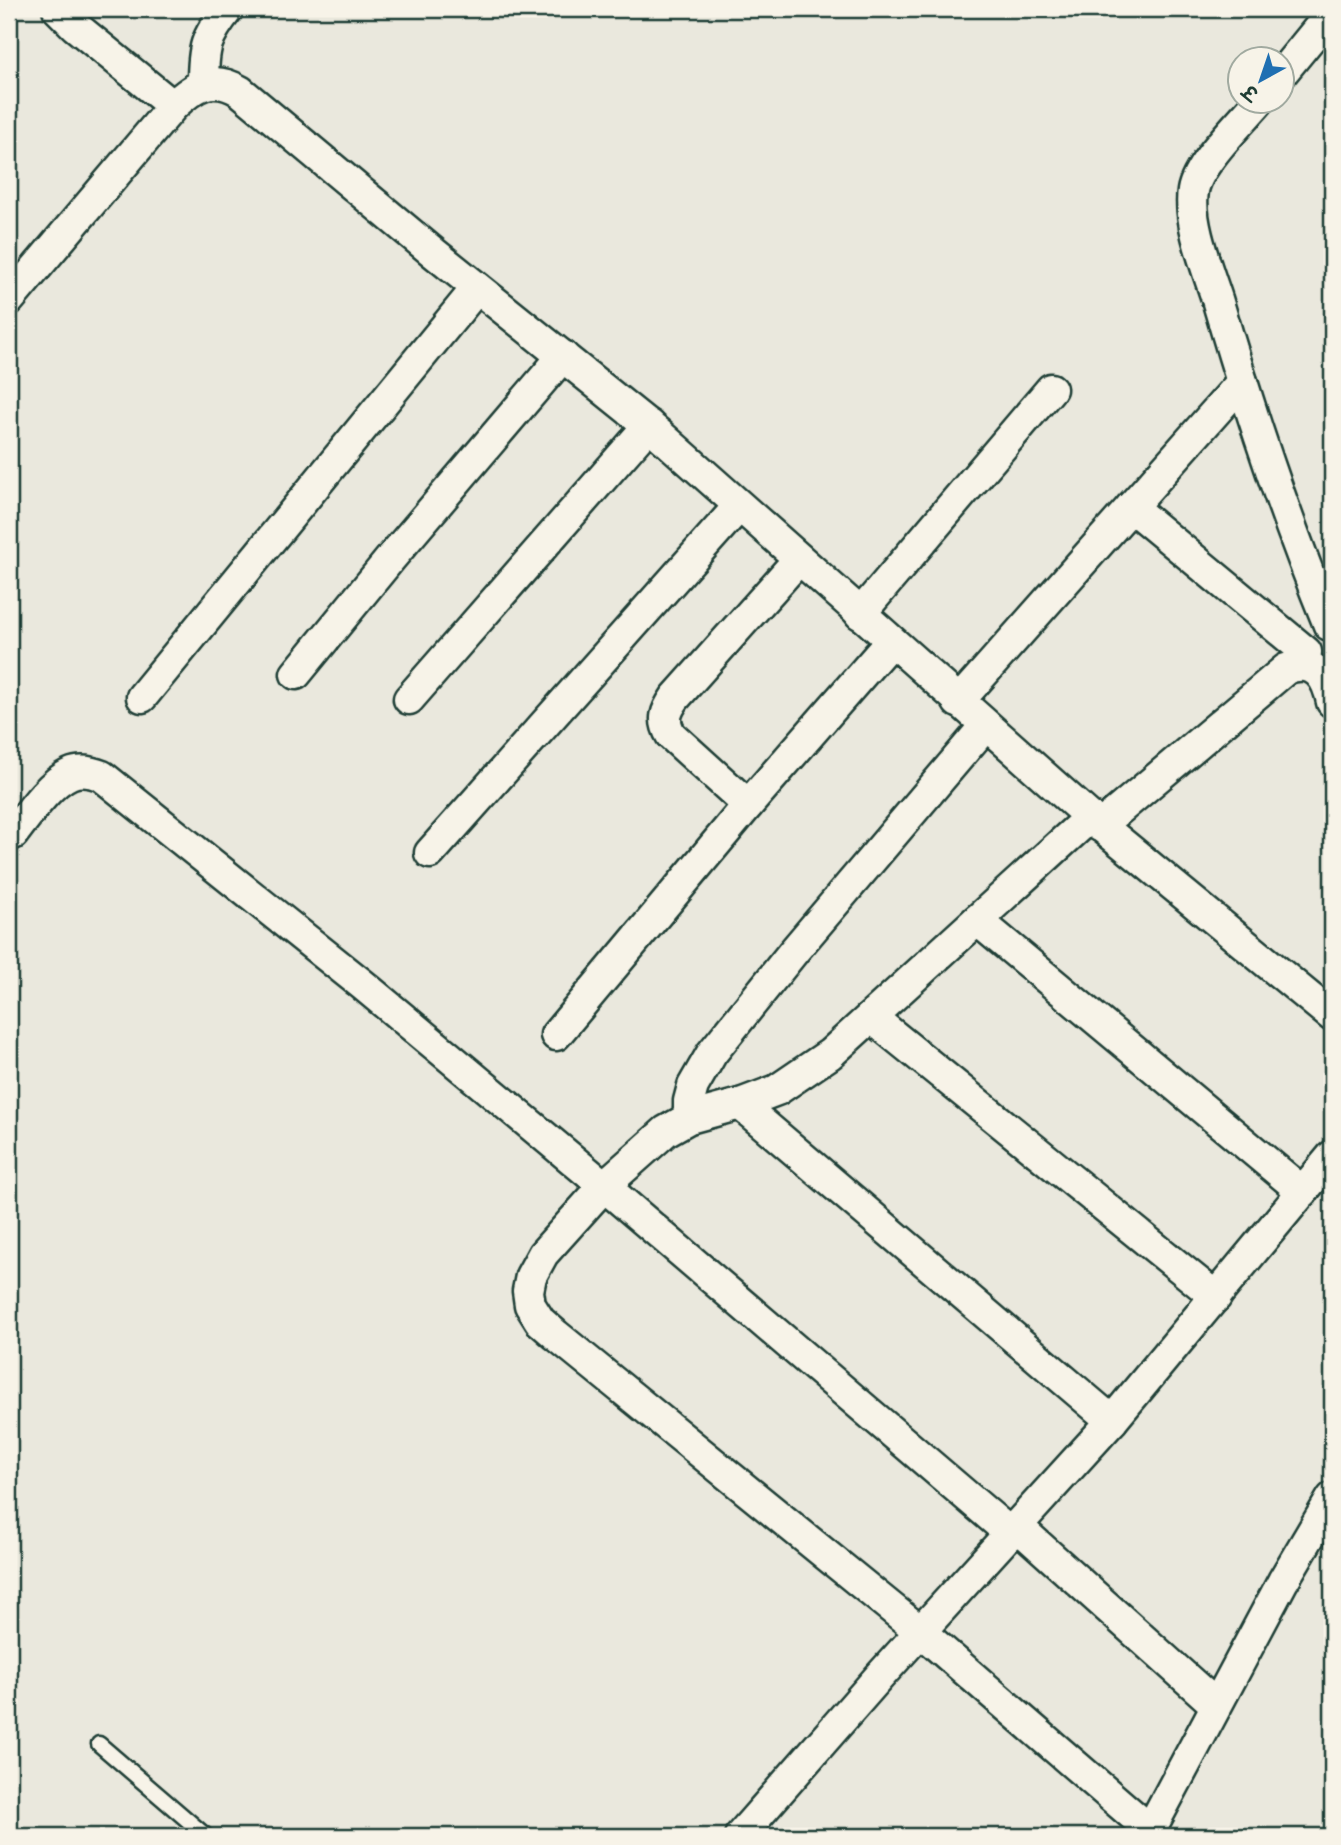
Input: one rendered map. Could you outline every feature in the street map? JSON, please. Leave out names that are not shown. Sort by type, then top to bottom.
[{"type":"street","points":[[58,9],[173,106]]},
{"type":"street","points":[[203,84],[203,51],[214,26],[228,9]]},
{"type":"street","points":[[1296,56],[1332,12]]},
{"type":"street","points":[[9,300],[188,91],[203,84],[228,84],[240,91],[477,288],[649,425],[1095,822],[1332,1017]]},
{"type":"street","points":[[1246,116],[1202,167],[1193,189],[1192,200],[1200,244],[1284,512],[1330,623],[1301,659],[1095,822],[977,920],[830,1054],[777,1090],[740,1104],[689,1118],[666,1131],[604,1186],[542,1254],[531,1276],[528,1291],[530,1305],[540,1321],[921,1632],[1149,1833],[1283,1581],[1332,1499]]},
{"type":"street","points":[[142,697],[477,288]]},
{"type":"street","points":[[296,674],[563,356]]},
{"type":"street","points":[[958,702],[1242,382]]},
{"type":"street","points":[[860,614],[1051,389]]},
{"type":"street","points":[[410,699],[649,425]]},
{"type":"street","points":[[429,853],[739,506]]},
{"type":"street","points":[[1131,507],[1324,677],[1332,702]]},
{"type":"street","points":[[748,805],[671,735],[665,719],[667,709],[799,559]]},
{"type":"street","points":[[556,1035],[748,805],[891,641]]},
{"type":"street","points":[[689,1118],[689,1101],[693,1086],[712,1053],[794,951],[985,726]]},
{"type":"street","points":[[13,834],[47,794],[70,774],[81,771],[102,776],[363,985],[1014,1530],[1216,1705]]},
{"type":"street","points":[[977,920],[1303,1192]]},
{"type":"street","points":[[872,1017],[1216,1297]]},
{"type":"street","points":[[740,1104],[1112,1421]]},
{"type":"street","points":[[740,1836],[1112,1421],[1332,1156]]},
{"type":"lane","points":[[99,1744],[206,1836]]}]
